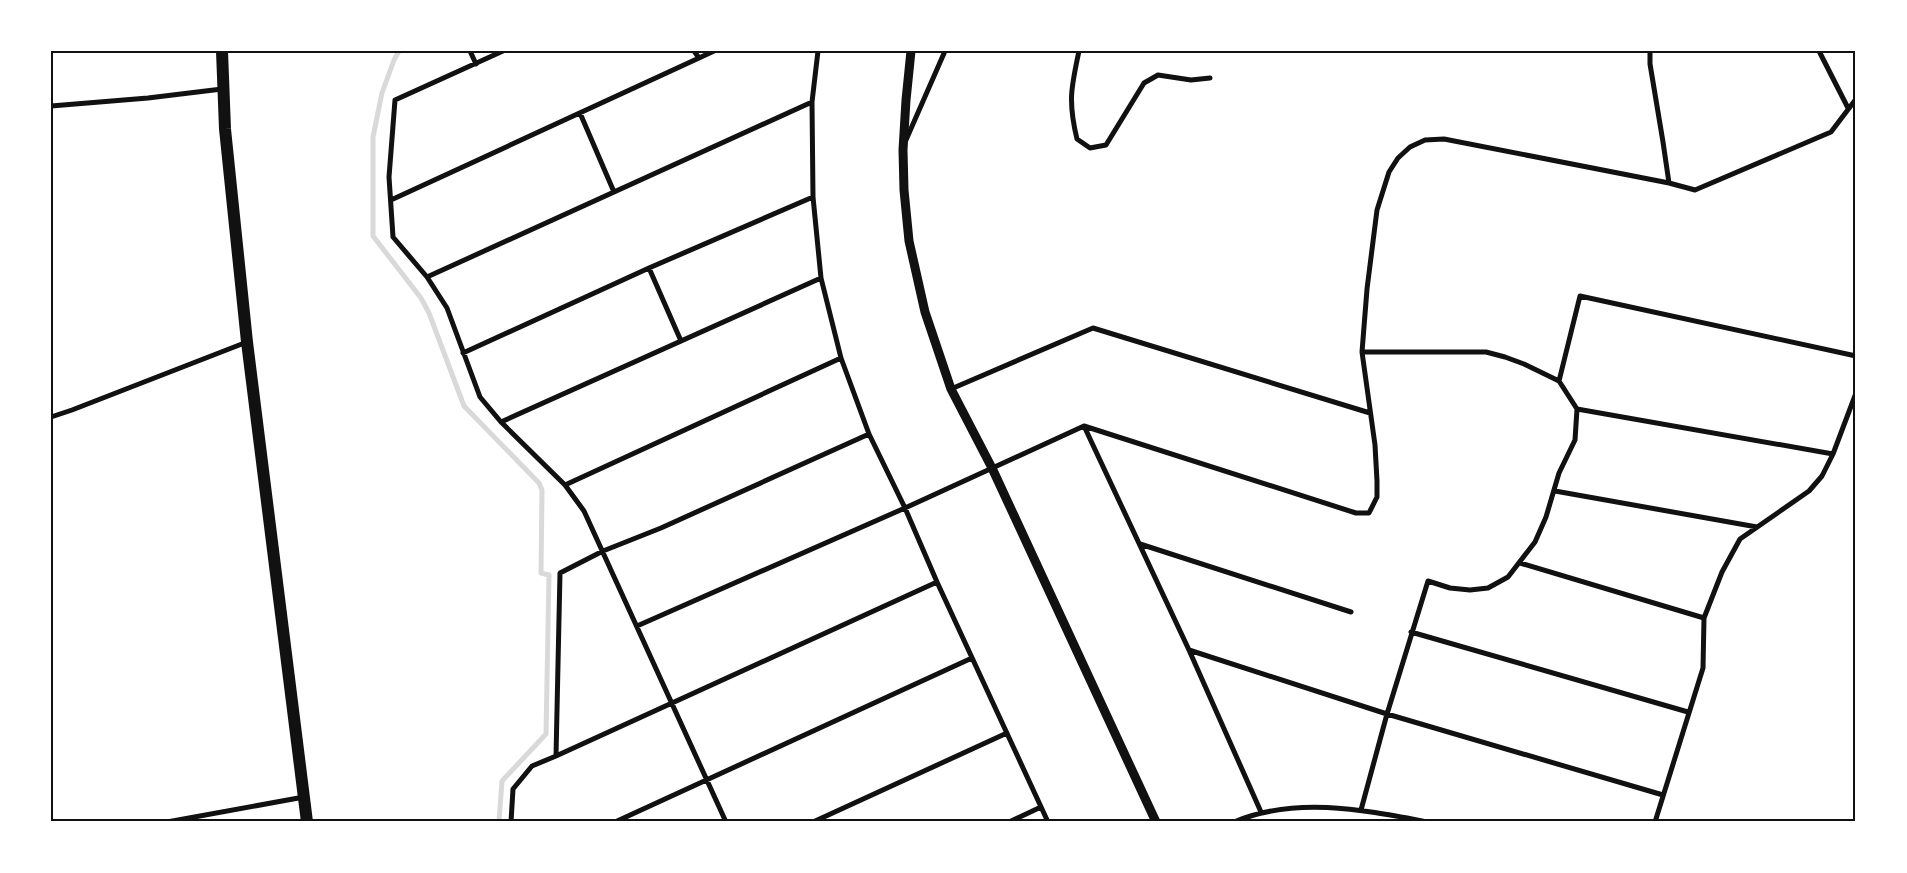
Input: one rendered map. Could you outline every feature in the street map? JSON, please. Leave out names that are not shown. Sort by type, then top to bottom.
[{"type":"main road","points":[[222,51],[224,129],[247,342],[307,822]]},
{"type":"street","points":[[470,51],[476,64]]},
{"type":"street","points":[[503,51],[395,100],[389,177],[393,237],[427,277],[447,308],[480,396],[501,422],[565,485],[584,511],[726,822]]},
{"type":"street","points":[[694,51],[699,58]]},
{"type":"street","points":[[391,200],[714,51]]},
{"type":"street","points":[[818,51],[812,102],[813,197],[821,278],[841,358],[869,434],[905,508],[937,582],[1048,822]]},
{"type":"street","points":[[911,51],[903,150],[905,218],[925,312],[951,389],[992,468],[1156,822]]},
{"type":"street","points":[[903,150],[945,51]]},
{"type":"street","points":[[1079,51],[1071,91],[1071,113],[1077,139],[1090,148],[1106,145],[1144,83],[1158,75],[1191,80],[1210,78]]},
{"type":"street","points":[[1650,51],[1650,64],[1664,142],[1668,183]]},
{"type":"street","points":[[1819,51],[1848,108]]},
{"type":"street","points":[[51,106],[148,98],[222,89]]},
{"type":"street","points":[[638,626],[905,508],[1084,426],[1356,513],[1369,513],[1377,497],[1375,454],[1362,352],[1367,289],[1377,210],[1389,172],[1398,158],[1410,146],[1425,140],[1444,139],[1695,190],[1830,132],[1856,99]]},
{"type":"street","points":[[427,277],[812,102]]},
{"type":"street","points":[[580,113],[614,192]]},
{"type":"street","points":[[463,353],[649,268],[813,197]]},
{"type":"street","points":[[649,268],[681,341]]},
{"type":"street","points":[[501,422],[821,278]]},
{"type":"street","points":[[1559,381],[1580,296],[1856,356]]},
{"type":"street","points":[[951,389],[1093,328],[1370,413]]},
{"type":"street","points":[[51,417],[247,342]]},
{"type":"street","points":[[1361,810],[1387,714],[1428,581],[1450,588],[1470,590],[1488,588],[1508,577],[1535,542],[1555,491],[1559,473],[1576,440],[1577,408],[1559,381],[1505,356],[1486,352],[1362,352]]},
{"type":"street","points":[[565,485],[841,358]]},
{"type":"street","points":[[1655,822],[1703,668],[1704,618],[1722,572],[1740,539],[1809,490],[1822,476],[1833,454],[1856,393]]},
{"type":"street","points":[[1577,408],[1833,454]]},
{"type":"street","points":[[1084,426],[1189,650],[1261,812]]},
{"type":"street","points":[[556,756],[560,573],[603,551],[661,528],[869,434]]},
{"type":"street","points":[[1555,491],[1757,527]]},
{"type":"street","points":[[1140,544],[1351,612]]},
{"type":"street","points":[[1520,563],[1704,618]]},
{"type":"street","points":[[511,822],[513,789],[532,766],[937,582]]},
{"type":"street","points":[[1411,632],[1688,712]]},
{"type":"street","points":[[1189,650],[1387,714],[1663,795]]},
{"type":"street","points":[[615,822],[972,658]]},
{"type":"street","points":[[813,822],[1006,733]]},
{"type":"street","points":[[167,822],[304,797]]},
{"type":"street","points":[[1009,822],[1041,807]]},
{"type":"street","points":[[1234,822],[1261,812],[1307,808],[1361,810],[1428,822]]},
{"type":"waterway","points":[[399,51],[382,93],[373,137],[373,236],[421,298],[429,313],[464,406],[539,483],[542,490],[541,573],[549,575],[546,734],[502,781],[499,822]]}]
